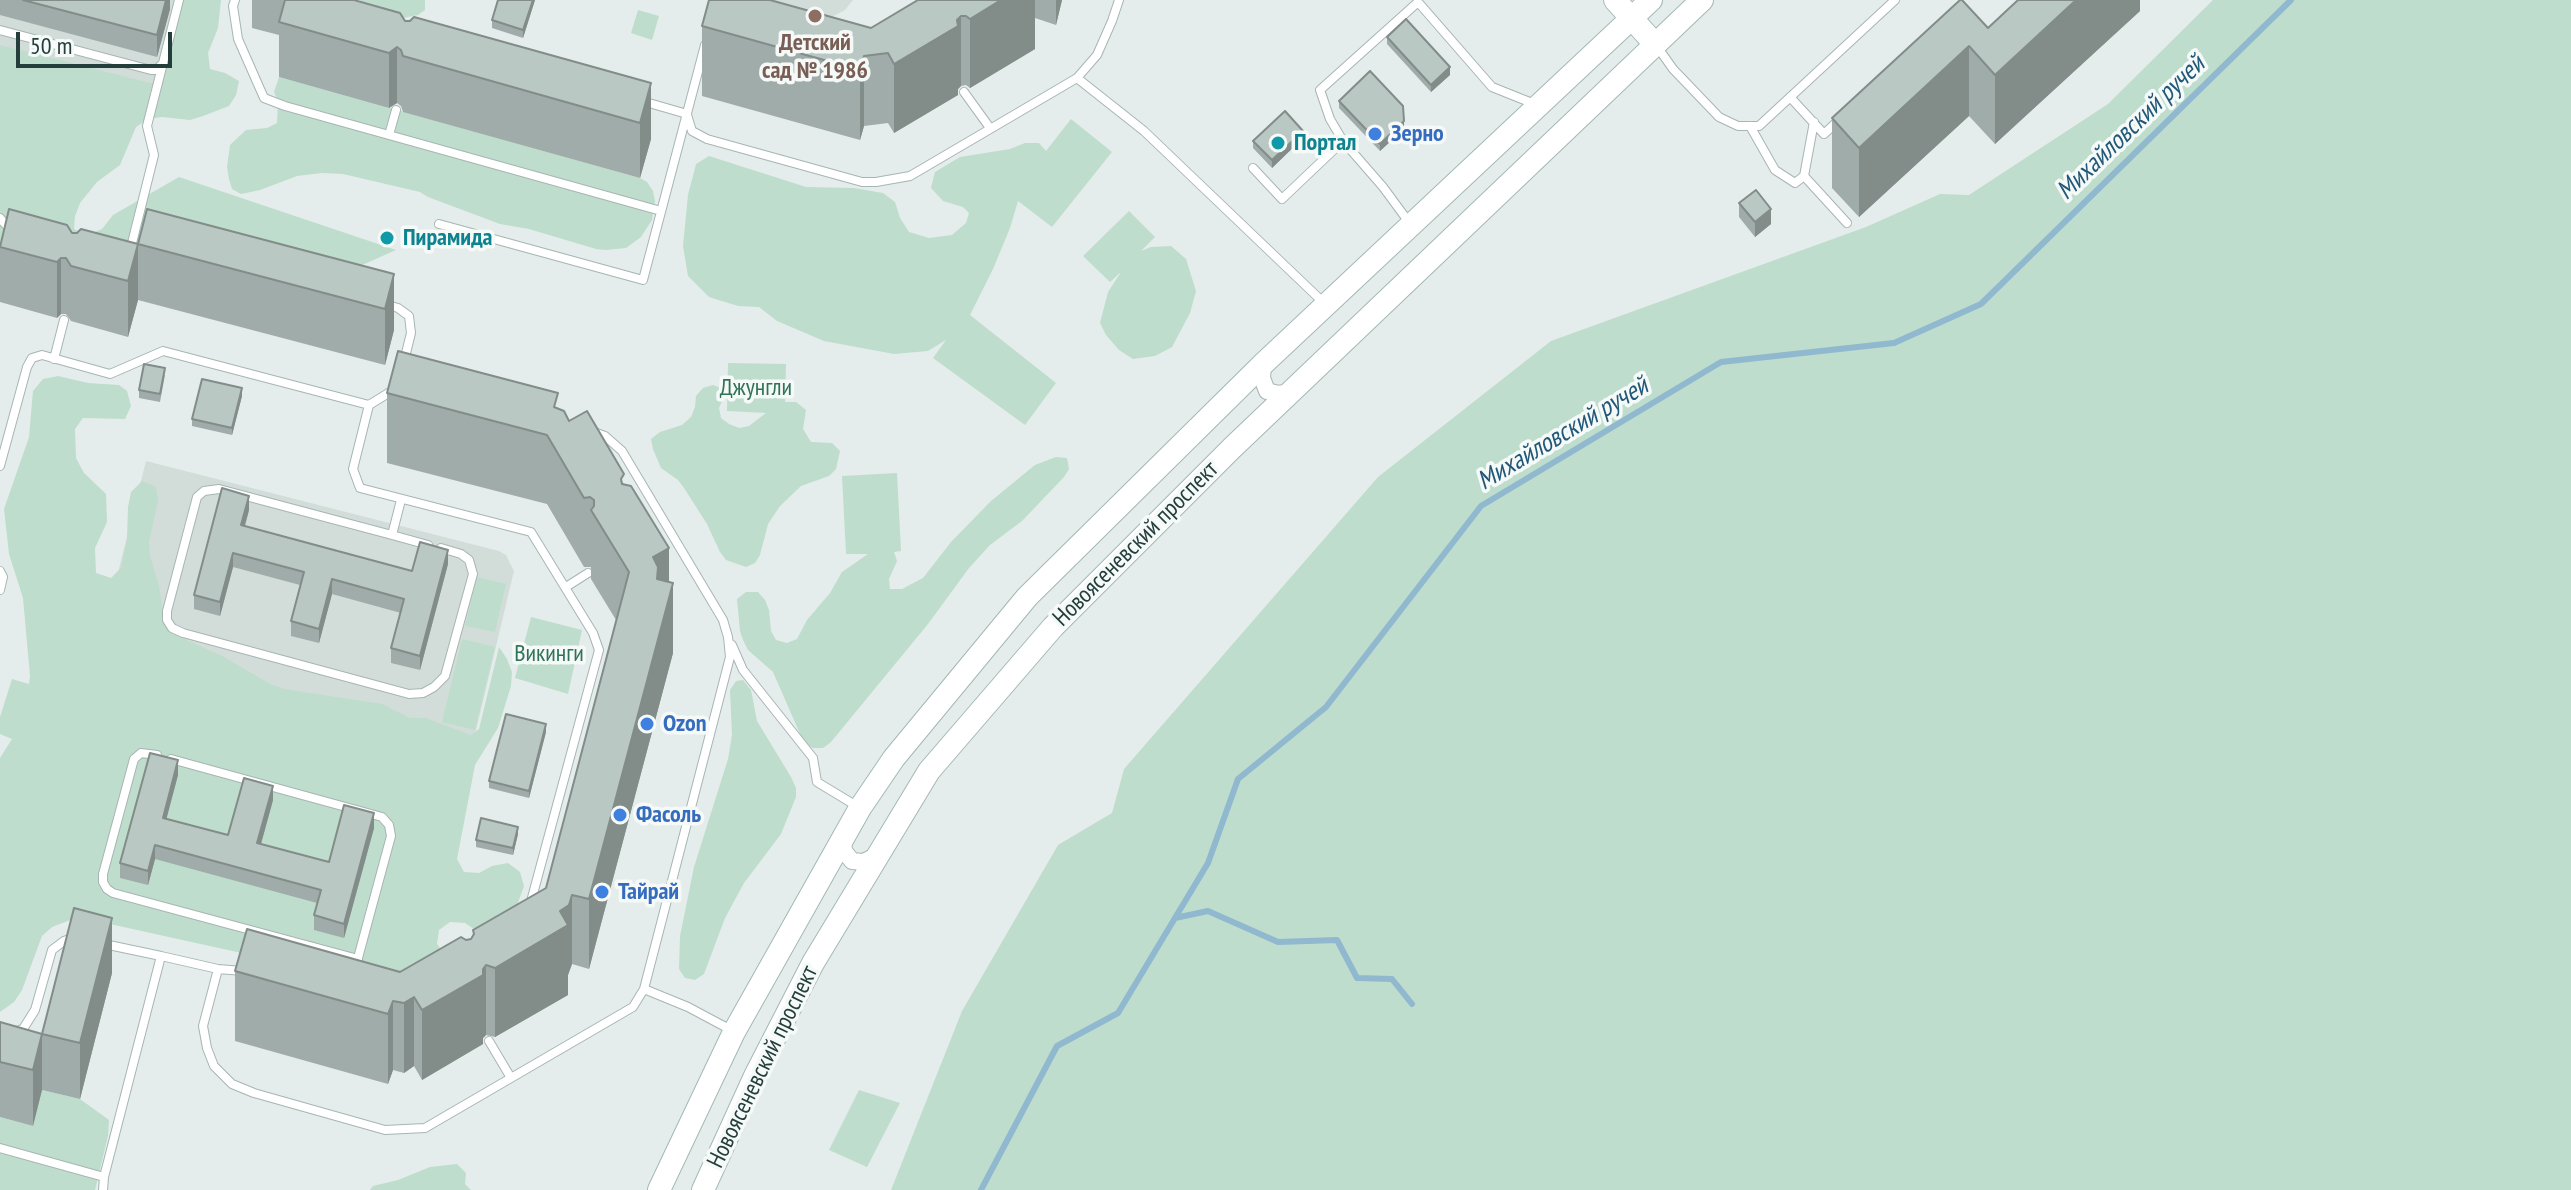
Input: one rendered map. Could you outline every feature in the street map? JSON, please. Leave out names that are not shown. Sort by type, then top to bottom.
[{"type":"main road","points":[[1615,0],[1655,44]]},
{"type":"main road","name":"Новоясеневский проспект","points":[[659,1190],[734,1032],[843,835],[894,758],[1027,597],[1263,364],[1651,0]]},
{"type":"main road","name":"Новоясеневский проспект","points":[[703,1190],[755,1076],[813,963],[929,771],[1053,627],[1232,448],[1702,0]]},
{"type":"street","points":[[1263,364],[1262,378],[1267,391],[1278,394],[1292,392]]},
{"type":"street","points":[[843,835],[844,851],[852,861],[864,862],[877,855]]},
{"type":"street","points":[[822,873],[835,867],[847,868],[855,877],[855,892]]},
{"type":"lane","points":[[129,256],[154,155],[147,126],[179,0]]},
{"type":"lane","points":[[235,0],[233,6],[238,39],[264,98],[661,211]]},
{"type":"lane","points":[[687,114],[692,131],[707,139],[862,182],[910,176],[1077,78],[1097,55],[1119,0]]},
{"type":"lane","points":[[1655,44],[1673,69],[1719,117],[1738,126],[1759,126],[1895,0]]},
{"type":"lane","points":[[1411,225],[1343,141],[1330,119],[1320,90],[1418,2],[1492,87],[1538,105]]},
{"type":"lane","points":[[0,30],[151,70],[161,67],[163,62]]},
{"type":"lane","points":[[439,224],[643,280],[704,46],[711,38]]},
{"type":"lane","points":[[1077,78],[1153,139],[1325,305]]},
{"type":"lane","points":[[964,92],[990,128]]},
{"type":"lane","points":[[627,97],[687,114]]},
{"type":"lane","points":[[1790,97],[1824,134],[1846,113]]},
{"type":"lane","points":[[389,135],[396,110]]},
{"type":"lane","points":[[1750,126],[1775,170],[1795,183],[1804,176],[1814,122]]},
{"type":"lane","points":[[1253,168],[1282,199],[1343,141]]},
{"type":"lane","points":[[1804,176],[1847,223]]},
{"type":"lane","points":[[0,218],[14,234]]},
{"type":"lane","points":[[2,239],[14,234],[26,236]]},
{"type":"lane","points":[[118,261],[140,250]]},
{"type":"lane","points":[[367,300],[398,308],[409,316],[411,333],[403,365],[408,376],[369,405],[353,469],[360,488],[531,532],[593,633],[599,650],[526,921]]},
{"type":"lane","points":[[54,359],[64,320]]},
{"type":"lane","points":[[0,466],[27,367],[32,358],[42,355],[110,374],[163,351],[369,405]]},
{"type":"lane","points":[[582,428],[605,436],[622,451],[723,620],[743,670],[813,758],[817,782],[860,808]]},
{"type":"lane","points":[[219,489],[392,535],[461,554],[472,566],[473,574],[445,676],[423,693],[409,694],[183,633],[172,628],[167,620],[197,497],[204,491],[219,489]]},
{"type":"lane","points":[[392,535],[401,500]]},
{"type":"lane","points":[[653,534],[666,526]]},
{"type":"lane","points":[[0,571],[3,577],[0,590]]},
{"type":"lane","points":[[566,587],[588,573]]},
{"type":"lane","points":[[218,969],[203,1026],[214,1066],[232,1084],[385,1130],[425,1128],[633,1007],[644,989],[730,657],[728,637]]},
{"type":"lane","points":[[351,985],[358,959],[391,836],[389,825],[382,817],[147,752],[137,755],[103,874],[107,889],[358,959]]},
{"type":"lane","points":[[0,1032],[7,1034],[23,1029],[35,1010],[52,950],[75,937],[83,939]]},
{"type":"lane","points":[[99,942],[218,969],[256,973]]},
{"type":"lane","points":[[103,1190],[161,956]]},
{"type":"lane","points":[[644,989],[688,1007],[734,1032]]},
{"type":"lane","points":[[489,1041],[511,1078]]},
{"type":"lane","points":[[0,1148],[104,1177]]},
{"type":"shaded area","points":[[0,0],[208,0],[180,111],[0,65]]},
{"type":"shaded area","name":"Детский сад № 1986","points":[[740,0],[853,0],[845,10],[820,23]]},
{"type":"shaded area","points":[[146,461],[506,555],[514,571],[473,743],[101,640]]},
{"type":"green space","points":[[183,0],[221,0],[218,28],[208,53],[210,69],[239,81],[236,95],[229,106],[203,116],[190,120],[148,119],[136,127],[120,165],[97,182],[80,203],[74,229],[88,235],[102,229],[113,215],[179,177],[396,250],[333,278],[0,299],[0,45],[162,86]]},
{"type":"green space","points":[[360,0],[425,0],[425,10],[418,15],[398,19],[363,5]]},
{"type":"green space","points":[[2213,0],[2571,0],[2571,1190],[891,1190],[962,1011],[1058,845],[1112,813],[1124,769],[1378,477],[1551,341],[1866,227],[1940,194],[1969,195],[2108,104]]},
{"type":"green space","points":[[638,10],[659,16],[652,40],[631,33]]},
{"type":"green space","points":[[279,77],[640,178],[653,191],[652,220],[641,237],[626,248],[606,250],[500,224],[420,192],[343,174],[297,176],[241,194],[232,189],[229,179],[230,145],[246,130],[267,128],[277,123],[278,101],[274,92]]},
{"type":"green space","points":[[1071,119],[1112,152],[1052,227],[1018,201],[993,269],[970,315],[1056,383],[1025,425],[933,358],[946,340],[928,351],[894,354],[824,341],[777,321],[759,307],[738,306],[709,297],[688,276],[683,246],[688,195],[696,164],[709,156],[806,187],[854,188],[883,193],[895,202],[909,232],[929,238],[952,235],[966,223],[969,213],[963,207],[943,201],[931,188],[935,172],[960,157],[1010,149],[1025,143],[1039,143],[1046,151]]},
{"type":"green space","points":[[1129,211],[1155,237],[1141,251],[1171,246],[1186,259],[1196,291],[1190,313],[1172,347],[1155,356],[1133,359],[1119,350],[1100,323],[1108,292],[1121,272],[1110,282],[1083,256]]},
{"type":"green space","name":"Джунгли","points":[[728,363],[786,364],[785,402],[796,402],[806,410],[803,429],[811,442],[832,443],[840,451],[836,469],[829,476],[801,486],[780,506],[768,524],[760,555],[755,563],[746,567],[726,560],[720,552],[684,488],[661,468],[651,439],[660,432],[682,425],[691,417],[696,396],[703,388],[713,385],[723,389],[719,408],[721,418],[729,424],[739,428],[749,426],[766,413],[727,411]]},
{"type":"green space","points":[[58,376],[88,383],[119,385],[127,391],[131,406],[125,419],[83,418],[75,429],[76,458],[84,473],[106,494],[107,522],[95,548],[96,573],[111,578],[121,568],[131,492],[142,481],[156,487],[158,501],[149,542],[150,556],[169,630],[284,689],[382,704],[410,718],[426,718],[471,735],[479,729],[499,647],[507,659],[512,672],[511,686],[498,728],[475,765],[457,859],[464,872],[479,873],[508,863],[520,872],[524,886],[515,911],[477,931],[465,923],[450,922],[439,930],[437,944],[445,955],[438,986],[246,954],[78,917],[52,927],[42,936],[22,990],[14,1002],[0,1012],[0,758],[12,739],[0,734],[0,717],[12,679],[29,684],[30,676],[23,598],[9,554],[4,509],[29,437],[33,391],[43,379]]},
{"type":"green space","points":[[1056,457],[1067,458],[1069,469],[1064,477],[1022,521],[990,545],[969,568],[928,624],[831,742],[823,748],[813,748],[804,743],[773,672],[748,650],[743,640],[737,599],[746,592],[758,592],[769,610],[771,631],[776,640],[787,643],[797,639],[842,572],[868,554],[846,554],[842,476],[897,473],[901,551],[894,552],[897,561],[889,579],[890,589],[902,589],[923,578],[951,542],[991,501],[1035,465]]},
{"type":"green space","points":[[477,577],[506,584],[495,632],[465,626]]},
{"type":"green space","name":"Викинги","points":[[531,617],[582,630],[568,694],[515,678]]},
{"type":"green space","points":[[462,639],[495,647],[475,730],[442,722]]},
{"type":"green space","points":[[743,680],[751,690],[757,721],[791,777],[796,797],[781,834],[744,883],[725,918],[704,974],[695,980],[685,978],[679,969],[680,936],[694,867],[728,759],[732,735],[730,690],[736,681]]},
{"type":"green space","points":[[42,1090],[80,1099],[109,1120],[95,1190],[0,1190],[0,1117],[33,1126]]},
{"type":"green space","points":[[859,1090],[900,1103],[867,1167],[829,1150]]},
{"type":"green space","points":[[457,1164],[466,1173],[465,1184],[471,1190],[370,1190],[373,1186],[430,1167]]},
{"type":"building","points":[[23,0],[166,0],[157,35]]},
{"type":"building","points":[[285,0],[354,0],[400,13],[405,21],[414,17],[651,83],[640,123],[403,56],[397,47],[389,53],[279,22]]},
{"type":"building","points":[[498,0],[533,0],[523,30],[492,20]]},
{"type":"building","points":[[709,0],[770,0],[871,28],[918,0],[1001,0],[970,19],[961,16],[957,20],[958,26],[894,64],[888,53],[864,56],[860,70],[702,26]]},
{"type":"building","points":[[1960,0],[1988,28],[2018,0],[2076,0],[1995,75],[1969,46],[1859,148],[1832,118]]},
{"type":"building","points":[[1406,19],[1450,67],[1431,85],[1387,37]]},
{"type":"building","points":[[1370,71],[1403,106],[1404,121],[1380,144],[1339,101]]},
{"type":"building","name":"Портал","points":[[1285,111],[1303,131],[1272,160],[1253,141]]},
{"type":"building","points":[[1756,190],[1771,209],[1755,222],[1739,203]]},
{"type":"building","points":[[9,209],[67,225],[72,233],[81,229],[138,244],[128,281],[71,266],[66,258],[57,262],[0,247]]},
{"type":"building","points":[[147,209],[394,274],[385,309],[138,244]]},
{"type":"building","points":[[398,351],[558,393],[554,407],[564,411],[569,421],[587,411],[624,474],[622,484],[631,486],[669,548],[653,557],[658,567],[657,579],[673,583],[589,899],[572,895],[569,905],[560,911],[568,925],[495,968],[486,965],[483,975],[422,1010],[414,997],[404,1003],[393,1001],[388,1014],[235,971],[247,929],[400,972],[461,937],[471,939],[473,930],[546,888],[629,572],[591,510],[594,500],[584,498],[547,435],[387,393]]},
{"type":"building","points":[[144,364],[165,368],[160,394],[139,390]]},
{"type":"building","points":[[202,379],[242,388],[232,428],[192,419]]},
{"type":"building","points":[[222,488],[249,496],[241,525],[412,571],[420,542],[448,550],[420,656],[391,648],[404,599],[332,579],[319,629],[291,621],[304,572],[233,553],[220,602],[194,595]]},
{"type":"building","points":[[506,714],[546,724],[529,791],[489,781]]},
{"type":"building","points":[[150,753],[178,760],[163,818],[228,835],[244,778],[273,786],[257,843],[329,862],[344,805],[374,813],[344,924],[314,915],[321,890],[155,845],[148,871],[120,863]]},
{"type":"building","points":[[481,818],[518,827],[513,848],[476,840]]},
{"type":"building","points":[[74,908],[112,918],[80,1043],[42,1034]]},
{"type":"building","points":[[0,1022],[42,1034],[33,1070],[0,1062]]},
{"type":"waterway","name":"Михайловский ручей","points":[[981,1190],[1057,1046],[1118,1013],[1208,863],[1238,779],[1326,707],[1481,506],[1721,362],[1894,343],[1981,304],[2291,0]]},
{"type":"waterway","points":[[1175,918],[1208,911],[1278,942],[1337,940],[1357,978],[1392,979],[1412,1004]]},
{"type":"place","name":"Детский сад № 1986","points":[[815,16]]},
{"type":"place","name":"Зерно","points":[[1375,134]]},
{"type":"place","name":"Портал","points":[[1278,143]]},
{"type":"place","name":"Пирамида","points":[[387,238]]},
{"type":"place","name":"Ozon","points":[[647,724]]},
{"type":"place","name":"Фасоль","points":[[620,815]]},
{"type":"place","name":"Тайрай","points":[[602,892]]}]
